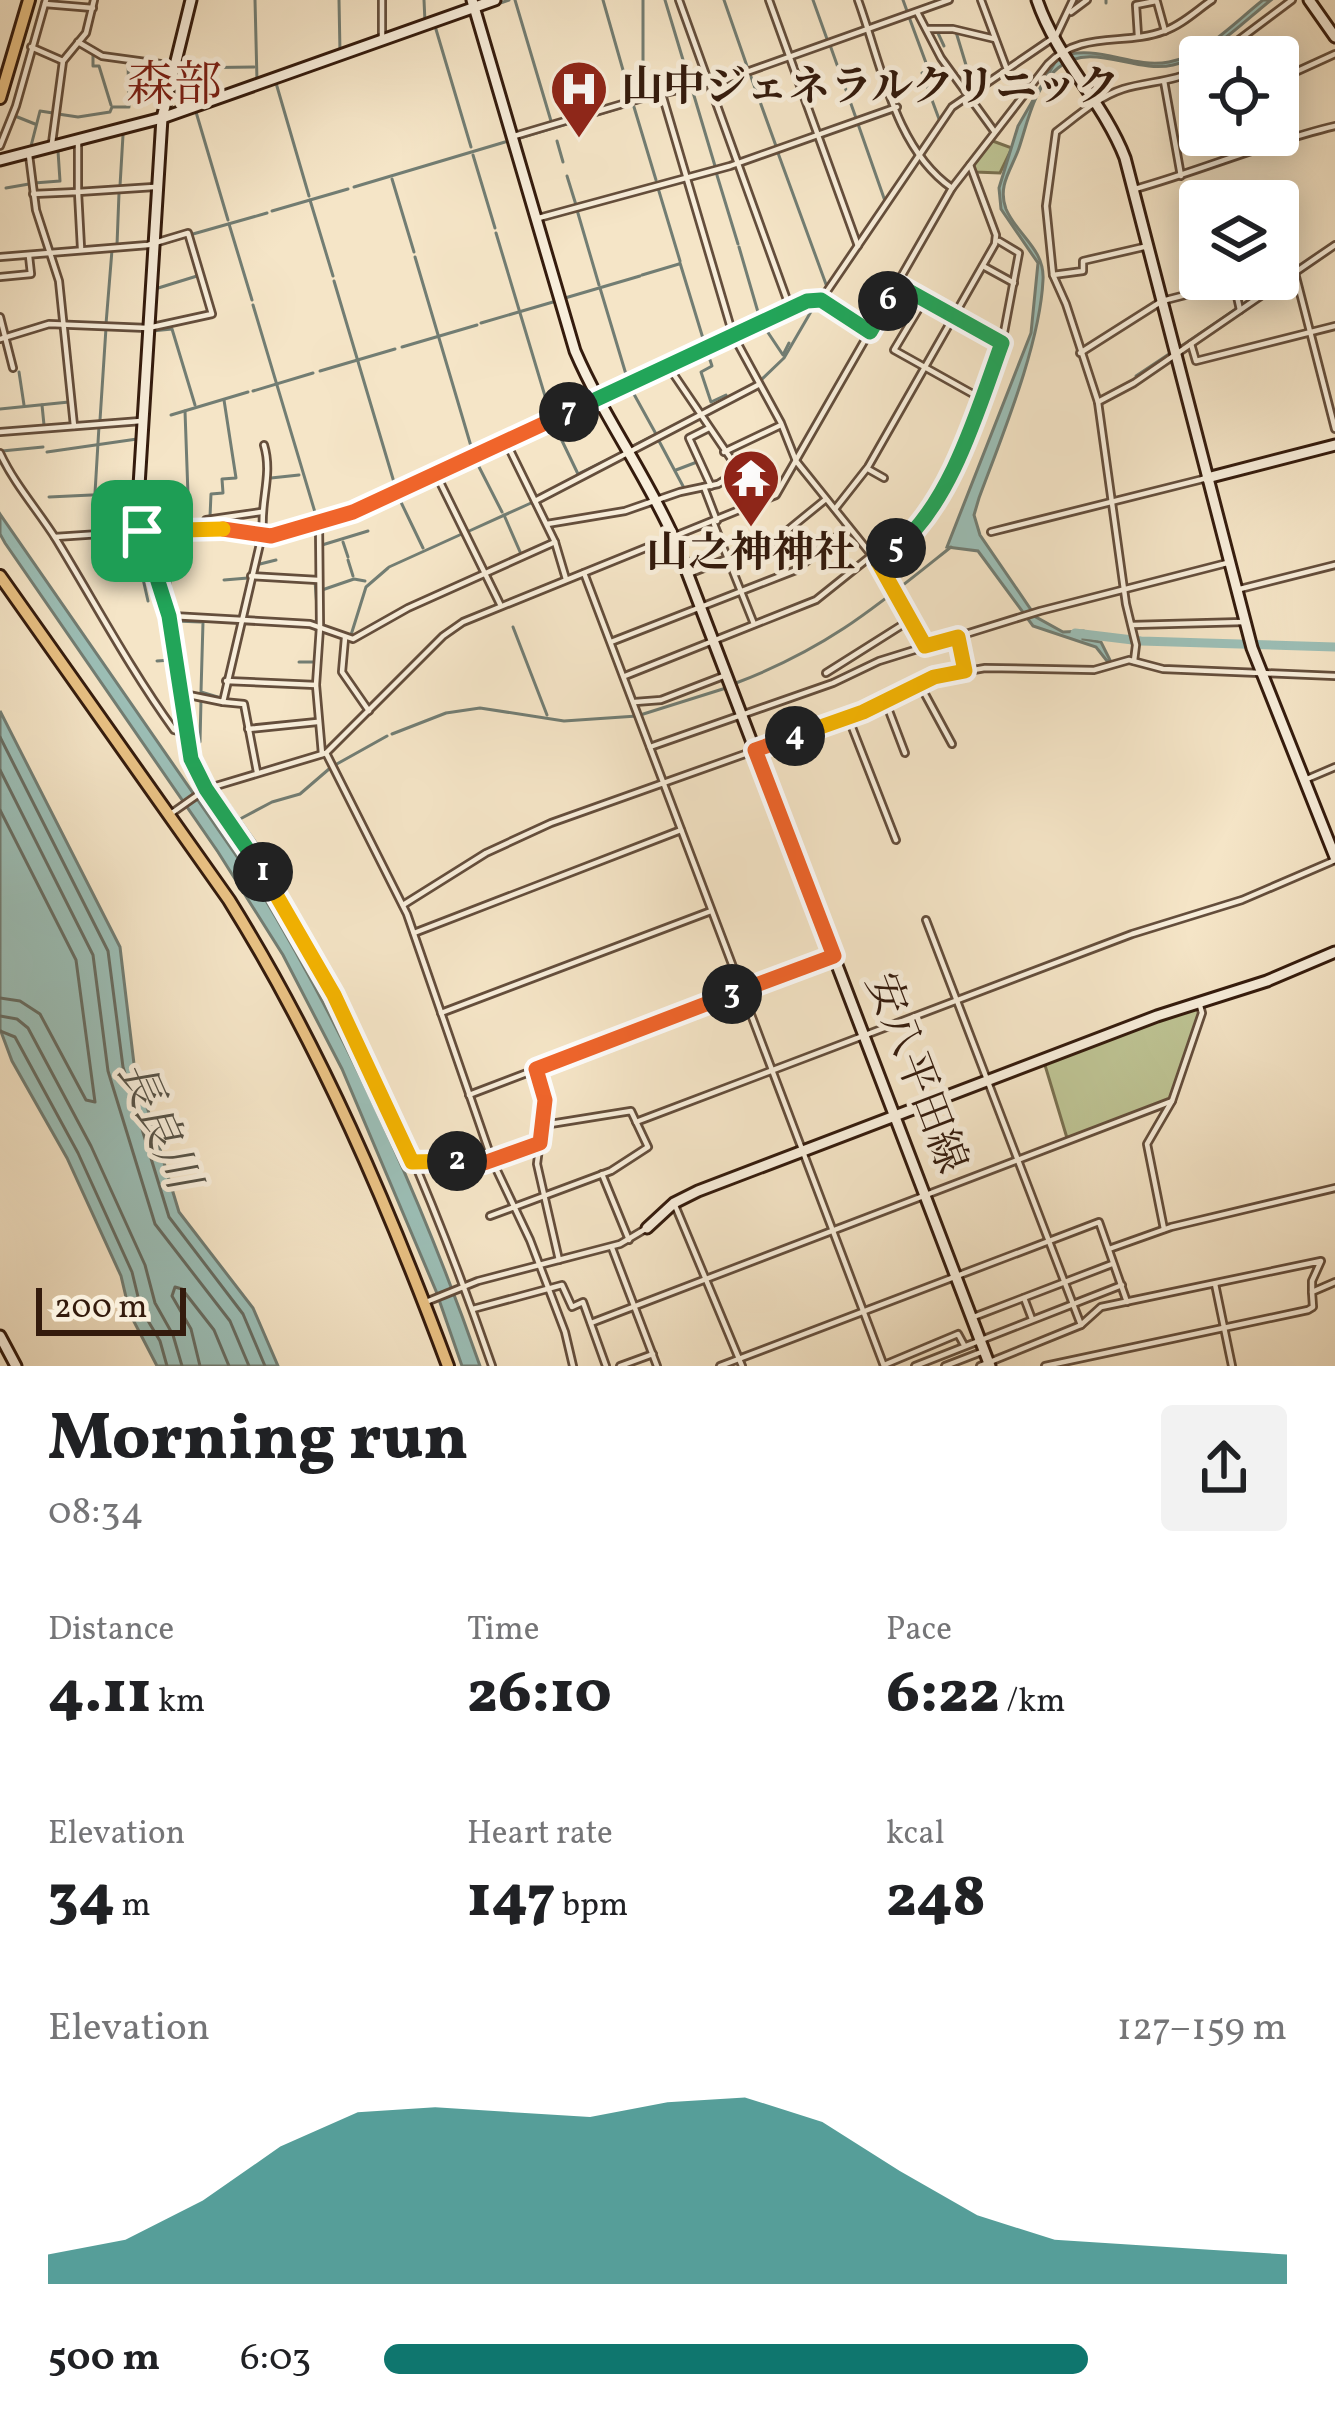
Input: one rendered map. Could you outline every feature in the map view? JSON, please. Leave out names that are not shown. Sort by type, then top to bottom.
[{"type":"main road","points":[[0,98],[29,0]]},
{"type":"main road","points":[[0,576],[173,812],[230,900],[298,1021],[358,1144],[427,1301],[448,1366]]},
{"type":"street","points":[[191,0],[162,118],[139,486],[142,531],[169,616],[185,733],[205,790],[301,931],[367,1059],[493,1365]]},
{"type":"street","points":[[382,0],[382,40]]},
{"type":"street","points":[[0,160],[162,118],[495,0]]},
{"type":"street","points":[[679,0],[790,308]]},
{"type":"street","points":[[769,0],[858,247]]},
{"type":"street","points":[[858,0],[908,140],[952,188]]},
{"type":"street","points":[[511,137],[709,83],[949,0]]},
{"type":"street","points":[[981,0],[1006,68]]},
{"type":"street","points":[[636,1122],[1132,934],[1242,900],[1335,858],[1244,622],[1117,138],[1062,57],[1037,0]]},
{"type":"street","points":[[55,537],[205,527],[261,537],[319,523],[357,511],[790,308],[821,300],[952,107],[1060,31],[1072,0]]},
{"type":"street","points":[[1067,15],[1087,0]]},
{"type":"street","points":[[1138,36],[1136,4],[1156,0],[1165,31]]},
{"type":"street","points":[[1246,36],[1292,0]]},
{"type":"street","points":[[1328,0],[1312,4],[1335,37]]},
{"type":"street","points":[[0,146],[45,2],[93,4],[89,26],[63,61],[52,148]]},
{"type":"street","points":[[173,812],[205,790],[324,753],[452,628],[776,495],[952,188],[994,131],[1062,57],[1082,42],[1165,31],[1207,2]]},
{"type":"street","name":"安八平田線","points":[[473,4],[568,331],[597,399],[674,538],[896,1116],[986,1365]]},
{"type":"street","points":[[917,12],[941,58],[994,131]]},
{"type":"street","points":[[927,29],[953,28],[995,39]]},
{"type":"street","points":[[78,42],[102,56],[175,66]]},
{"type":"street","points":[[31,47],[63,61]]},
{"type":"street","points":[[1299,70],[1335,54]]},
{"type":"street","points":[[1135,661],[1136,642],[1124,590],[1098,402],[1053,275],[1046,206],[1053,136],[1116,91],[1179,76]]},
{"type":"street","points":[[1164,81],[1181,176]]},
{"type":"street","points":[[662,94],[733,335],[796,461],[878,562],[925,646]]},
{"type":"street","points":[[535,219],[737,163],[897,107]]},
{"type":"street","points":[[1299,135],[1335,127]]},
{"type":"street","points":[[78,142],[81,250]]},
{"type":"street","points":[[29,154],[33,194],[58,281],[74,426]]},
{"type":"street","points":[[1133,189],[1235,156]]},
{"type":"street","points":[[878,562],[915,532],[960,454],[1002,343],[1019,253],[997,240],[970,165]]},
{"type":"street","points":[[33,194],[158,187]]},
{"type":"street","points":[[0,257],[154,244],[188,233],[212,314],[148,328],[49,324],[2,338]]},
{"type":"street","points":[[835,508],[867,469],[997,240]]},
{"type":"street","points":[[1299,270],[1335,245]]},
{"type":"street","points":[[1053,275],[1083,271],[1083,261],[1148,246]]},
{"type":"street","points":[[0,277],[31,274],[29,255]]},
{"type":"street","points":[[983,266],[1014,283]]},
{"type":"street","points":[[898,285],[1002,343]]},
{"type":"street","points":[[1299,288],[1335,430]]},
{"type":"street","points":[[1080,353],[1162,301],[1179,297]]},
{"type":"street","points":[[821,300],[870,332]]},
{"type":"street","points":[[924,300],[894,350],[981,399]]},
{"type":"street","points":[[1238,300],[1240,310]]},
{"type":"street","points":[[1098,402],[1253,300]]},
{"type":"street","points":[[0,317],[13,368]]},
{"type":"street","points":[[1191,344],[1196,361],[1335,326]]},
{"type":"street","points":[[668,366],[761,503]]},
{"type":"street","points":[[536,501],[758,385]]},
{"type":"street","points":[[1325,388],[1335,386]]},
{"type":"street","points":[[0,432],[141,421]]},
{"type":"street","points":[[724,452],[782,425]]},
{"type":"street","points":[[709,428],[688,438],[754,624]]},
{"type":"street","points":[[506,442],[555,542],[567,580]]},
{"type":"street","points":[[223,702],[261,537],[268,468],[264,445]]},
{"type":"street","points":[[991,532],[1335,446]]},
{"type":"street","points":[[0,453],[10,477],[55,537],[118,649],[177,734],[185,733]]},
{"type":"street","points":[[867,469],[884,478]]},
{"type":"street","points":[[547,524],[615,514],[708,486],[739,471]]},
{"type":"street","points":[[436,474],[501,606]]},
{"type":"street","points":[[688,573],[782,536],[826,499]]},
{"type":"street","points":[[205,527],[206,520],[261,512]]},
{"type":"street","points":[[319,523],[316,685],[324,753],[403,905],[492,1160],[516,1206],[565,1332],[573,1366]]},
{"type":"street","points":[[611,642],[796,570],[849,526]]},
{"type":"street","points":[[169,616],[320,627],[352,639],[555,542]]},
{"type":"street","points":[[625,676],[816,600],[872,555]]},
{"type":"street","points":[[650,747],[925,646],[1038,611],[1228,563]]},
{"type":"street","points":[[1236,590],[1335,565]]},
{"type":"street","points":[[584,573],[884,1365],[958,1334],[964,1345]]},
{"type":"street","points":[[251,577],[320,580]]},
{"type":"street","points":[[826,673],[910,620]]},
{"type":"street","points":[[1132,625],[1244,622]]},
{"type":"street","points":[[958,637],[965,671]]},
{"type":"street","points":[[345,638],[342,672],[369,711]]},
{"type":"street","points":[[403,905],[486,853],[551,823],[965,671],[1070,672],[1135,661],[1163,669],[1335,676]]},
{"type":"street","points":[[635,702],[661,700],[727,675]]},
{"type":"street","points":[[225,680],[316,685]]},
{"type":"street","points":[[920,685],[952,744]]},
{"type":"street","points":[[179,693],[244,704],[257,772]]},
{"type":"street","points":[[885,701],[905,753]]},
{"type":"street","points":[[848,717],[896,840]]},
{"type":"street","points":[[248,729],[317,722]]},
{"type":"street","points":[[1303,780],[1335,767]]},
{"type":"street","points":[[413,933],[681,830]]},
{"type":"street","points":[[441,1013],[711,910]]},
{"type":"street","points":[[926,920],[1081,1324]]},
{"type":"street","points":[[427,1301],[463,1286],[628,1240],[674,1203],[1335,952]]},
{"type":"street","points":[[469,1096],[834,956]]},
{"type":"street","points":[[1164,1229],[1147,1144],[1172,1102],[1202,1013],[1199,1002]]},
{"type":"street","points":[[536,1069],[545,1093],[537,1165],[559,1260]]},
{"type":"street","points":[[591,1323],[1172,1102]]},
{"type":"street","points":[[490,1216],[602,1174],[647,1150],[627,1111],[544,1125]]},
{"type":"street","points":[[412,1162],[492,1160],[540,1143]]},
{"type":"street","points":[[602,1174],[628,1240]]},
{"type":"street","points":[[1109,1250],[1164,1229],[1335,1188]]},
{"type":"street","points":[[674,1203],[740,1362]]},
{"type":"street","points":[[720,1366],[1099,1222],[1127,1302]]},
{"type":"street","points":[[611,1246],[657,1366]]},
{"type":"street","points":[[986,1365],[1081,1324],[1101,1306],[1322,1261],[1312,1281],[1313,1307],[1308,1310],[1045,1366]]},
{"type":"street","points":[[971,1318],[1113,1264]]},
{"type":"street","points":[[1312,1292],[1335,1282]]},
{"type":"street","points":[[1214,1284],[1232,1366]]},
{"type":"street","points":[[473,1309],[562,1285],[572,1307],[584,1302],[606,1366]]},
{"type":"street","points":[[945,1366],[1032,1319],[1122,1285]]},
{"type":"street","points":[[1024,1298],[1032,1319]]},
{"type":"street","points":[[0,1336],[16,1366]]},
{"type":"street","points":[[915,1366],[964,1345],[982,1345]]},
{"type":"street","points":[[620,1366],[652,1354]]},
{"type":"green space","points":[[990,140],[1012,148],[1000,173],[975,172],[972,167]]},
{"type":"green space","points":[[1198,1007],[1200,1013],[1169,1101],[1067,1138],[1044,1062]]},
{"type":"water","points":[[1263,0],[1271,0],[1227,36],[1218,36]]},
{"type":"water","points":[[1087,53],[1169,62],[1179,59],[1179,63],[1158,67],[1085,57],[1058,68],[1037,95],[1004,185],[1006,209],[1040,259],[1043,280],[1027,361],[974,515],[980,535],[1036,617],[1063,632],[1083,631],[1083,639],[1101,642],[1107,661],[1096,647],[1033,626],[978,551],[947,547],[1031,333],[1038,263],[1001,209],[999,188],[1018,126],[1058,57]]},
{"type":"water","points":[[0,514],[258,887],[291,944],[381,1121],[434,1242],[480,1366],[462,1366],[436,1291],[342,1069],[283,955],[218,852],[5,543]]},
{"type":"water","name":"長良川","points":[[0,711],[120,947],[134,1064],[179,1212],[253,1308],[278,1366],[157,1366],[130,1314],[121,1276],[67,1158],[12,1061],[0,1029]]},
{"type":"waterway","points":[[255,0],[257,81]]},
{"type":"waterway","points":[[339,0],[340,52]]},
{"type":"waterway","points":[[424,0],[425,22]]},
{"type":"waterway","points":[[483,9],[509,0]]},
{"type":"waterway","points":[[515,0],[551,121]]},
{"type":"waterway","points":[[603,0],[631,98]]},
{"type":"waterway","points":[[520,138],[643,101],[643,0]]},
{"type":"waterway","points":[[665,0],[690,83]]},
{"type":"waterway","points":[[724,0],[748,69]]},
{"type":"waterway","points":[[813,0],[827,39]]},
{"type":"waterway","points":[[903,0],[907,11]]},
{"type":"waterway","points":[[398,39],[468,15]]},
{"type":"waterway","points":[[909,17],[929,71],[922,73],[939,119]]},
{"type":"waterway","points":[[435,26],[471,147]]},
{"type":"waterway","points":[[937,31],[944,46]]},
{"type":"waterway","points":[[956,32],[966,65]]},
{"type":"waterway","points":[[318,68],[393,41]]},
{"type":"waterway","points":[[830,45],[856,118]]},
{"type":"waterway","points":[[93,55],[93,66],[99,66],[111,105]]},
{"type":"waterway","points":[[128,57],[165,62]]},
{"type":"waterway","points":[[58,114],[78,117],[129,107],[128,62],[170,69]]},
{"type":"waterway","points":[[179,68],[254,67]]},
{"type":"waterway","points":[[252,91],[312,70]]},
{"type":"waterway","points":[[750,74],[776,146]]},
{"type":"waterway","points":[[276,83],[309,196]]},
{"type":"waterway","points":[[692,89],[715,166]]},
{"type":"waterway","points":[[165,126],[167,121],[232,98]]},
{"type":"waterway","points":[[634,107],[656,180]]},
{"type":"waterway","points":[[31,146],[40,111],[53,113]]},
{"type":"waterway","points":[[196,112],[228,220]]},
{"type":"waterway","points":[[15,116],[35,124]]},
{"type":"waterway","points":[[858,124],[885,201]]},
{"type":"waterway","points":[[82,144],[125,132]]},
{"type":"waterway","points":[[120,186],[123,135]]},
{"type":"waterway","points":[[557,141],[563,162]]},
{"type":"waterway","points":[[354,187],[505,142]]},
{"type":"waterway","points":[[34,183],[60,181],[58,151],[74,146]]},
{"type":"waterway","points":[[778,153],[827,287]]},
{"type":"waterway","points":[[473,155],[495,228]]},
{"type":"waterway","points":[[716,172],[738,244]]},
{"type":"waterway","points":[[567,176],[576,205]]},
{"type":"waterway","points":[[392,179],[414,252]]},
{"type":"waterway","points":[[6,188],[29,184]]},
{"type":"waterway","points":[[658,188],[680,261]]},
{"type":"waterway","points":[[859,240],[894,188]]},
{"type":"waterway","points":[[272,211],[348,189]]},
{"type":"waterway","points":[[117,245],[119,193]]},
{"type":"waterway","points":[[310,200],[333,276]]},
{"type":"waterway","points":[[577,210],[599,285]]},
{"type":"waterway","points":[[193,234],[267,213]]},
{"type":"waterway","points":[[229,224],[252,300]]},
{"type":"waterway","points":[[496,233],[551,416]]},
{"type":"waterway","points":[[158,245],[185,237]]},
{"type":"waterway","points":[[1177,349],[1335,242]]},
{"type":"waterway","points":[[739,247],[760,319]]},
{"type":"waterway","points":[[821,295],[854,247]]},
{"type":"waterway","points":[[112,250],[106,324],[142,325]]},
{"type":"waterway","points":[[415,257],[473,453]]},
{"type":"waterway","points":[[680,263],[705,345]]},
{"type":"waterway","points":[[642,275],[679,264]]},
{"type":"waterway","points":[[155,289],[197,276]]},
{"type":"waterway","points":[[565,298],[640,276]]},
{"type":"waterway","points":[[334,281],[396,489]]},
{"type":"waterway","points":[[600,288],[628,381]]},
{"type":"waterway","points":[[63,295],[66,322],[106,324]]},
{"type":"waterway","points":[[481,323],[553,302]]},
{"type":"waterway","points":[[760,381],[784,358],[816,303]]},
{"type":"waterway","points":[[253,305],[317,519]]},
{"type":"waterway","points":[[402,347],[477,325]]},
{"type":"waterway","points":[[750,330],[763,325],[783,355],[789,343]]},
{"type":"waterway","points":[[66,327],[71,368]]},
{"type":"waterway","points":[[100,420],[106,328]]},
{"type":"waterway","points":[[152,331],[172,329],[195,405]]},
{"type":"waterway","points":[[737,337],[747,332]]},
{"type":"waterway","points":[[320,371],[395,349]]},
{"type":"waterway","points":[[707,351],[712,366],[701,372],[711,402],[726,395]]},
{"type":"waterway","points":[[1136,376],[1169,354]]},
{"type":"waterway","points":[[0,409],[69,402],[66,369]]},
{"type":"waterway","points":[[19,372],[24,405]]},
{"type":"waterway","points":[[253,391],[313,373]]},
{"type":"waterway","points":[[630,387],[656,434],[633,446]]},
{"type":"waterway","points":[[703,411],[747,388]]},
{"type":"waterway","points":[[171,415],[248,392]]},
{"type":"waterway","points":[[210,517],[211,494],[223,493],[222,479],[236,478],[224,400]]},
{"type":"waterway","points":[[42,405],[44,425]]},
{"type":"waterway","points":[[185,411],[189,523]]},
{"type":"waterway","points":[[656,435],[697,414]]},
{"type":"waterway","points":[[553,422],[578,474],[621,453]]},
{"type":"waterway","points":[[95,493],[99,426]]},
{"type":"waterway","points":[[47,452],[137,439]]},
{"type":"waterway","points":[[659,441],[684,488],[669,493]]},
{"type":"waterway","points":[[2,451],[43,447]]},
{"type":"waterway","points":[[475,459],[502,512]]},
{"type":"waterway","points":[[676,470],[697,462]]},
{"type":"waterway","points":[[271,478],[299,475]]},
{"type":"waterway","points":[[49,497],[134,493]]},
{"type":"waterway","points":[[398,496],[423,548]]},
{"type":"waterway","points":[[467,532],[531,503]]},
{"type":"waterway","points":[[487,570],[521,554],[504,515]]},
{"type":"waterway","points":[[316,528],[317,576]]},
{"type":"waterway","points":[[190,530],[202,531]]},
{"type":"waterway","points":[[149,535],[181,531]]},
{"type":"waterway","points":[[322,545],[368,531]]},
{"type":"waterway","points":[[389,567],[464,533]]},
{"type":"waterway","points":[[169,604],[172,535]]},
{"type":"waterway","points":[[140,538],[127,541],[134,572],[141,570],[148,601]]},
{"type":"waterway","points":[[343,542],[348,557]]},
{"type":"waterway","points":[[736,683],[825,640],[951,547]]},
{"type":"waterway","points":[[256,565],[276,560]]},
{"type":"waterway","points":[[348,560],[353,576]]},
{"type":"waterway","points":[[351,635],[366,587],[388,568]]},
{"type":"waterway","points":[[224,580],[248,578]]},
{"type":"waterway","points":[[322,590],[354,579],[365,581]]},
{"type":"waterway","points":[[312,623],[318,621],[315,581]]},
{"type":"waterway","points":[[175,621],[201,622]]},
{"type":"waterway","points":[[203,622],[201,692],[221,698]]},
{"type":"waterway","points":[[513,627],[547,715]]},
{"type":"waterway","points":[[1075,633],[1141,641],[1335,647]]},
{"type":"waterway","points":[[157,661],[171,660]]},
{"type":"waterway","points":[[299,662],[315,662]]},
{"type":"waterway","points":[[392,734],[446,713],[480,708],[564,721],[637,716],[726,688]]},
{"type":"waterway","points":[[200,742],[201,700]]},
{"type":"waterway","points":[[335,765],[387,736]]},
{"type":"waterway","points":[[191,739],[197,758]]},
{"type":"waterway","points":[[240,819],[300,794],[329,769]]},
{"type":"waterway","points":[[225,799],[266,857]]},
{"type":"place","name":"山中ジェネラルクリニック","points":[[579,140]]},
{"type":"place","name":"山之神神社","points":[[751,529]]},
{"type":"district","name":"森部","points":[[174,87]]},
{"type":"route","points":[[898,285],[1002,343],[960,454],[915,532],[878,562],[925,646],[958,637],[965,671],[934,677],[863,712],[755,750],[834,956],[536,1069],[545,1093],[540,1143],[484,1163],[412,1162],[367,1059],[301,931],[206,789],[188,750],[169,616],[142,531],[205,527],[261,537],[353,512],[816,299],[870,332],[898,285]]}]
